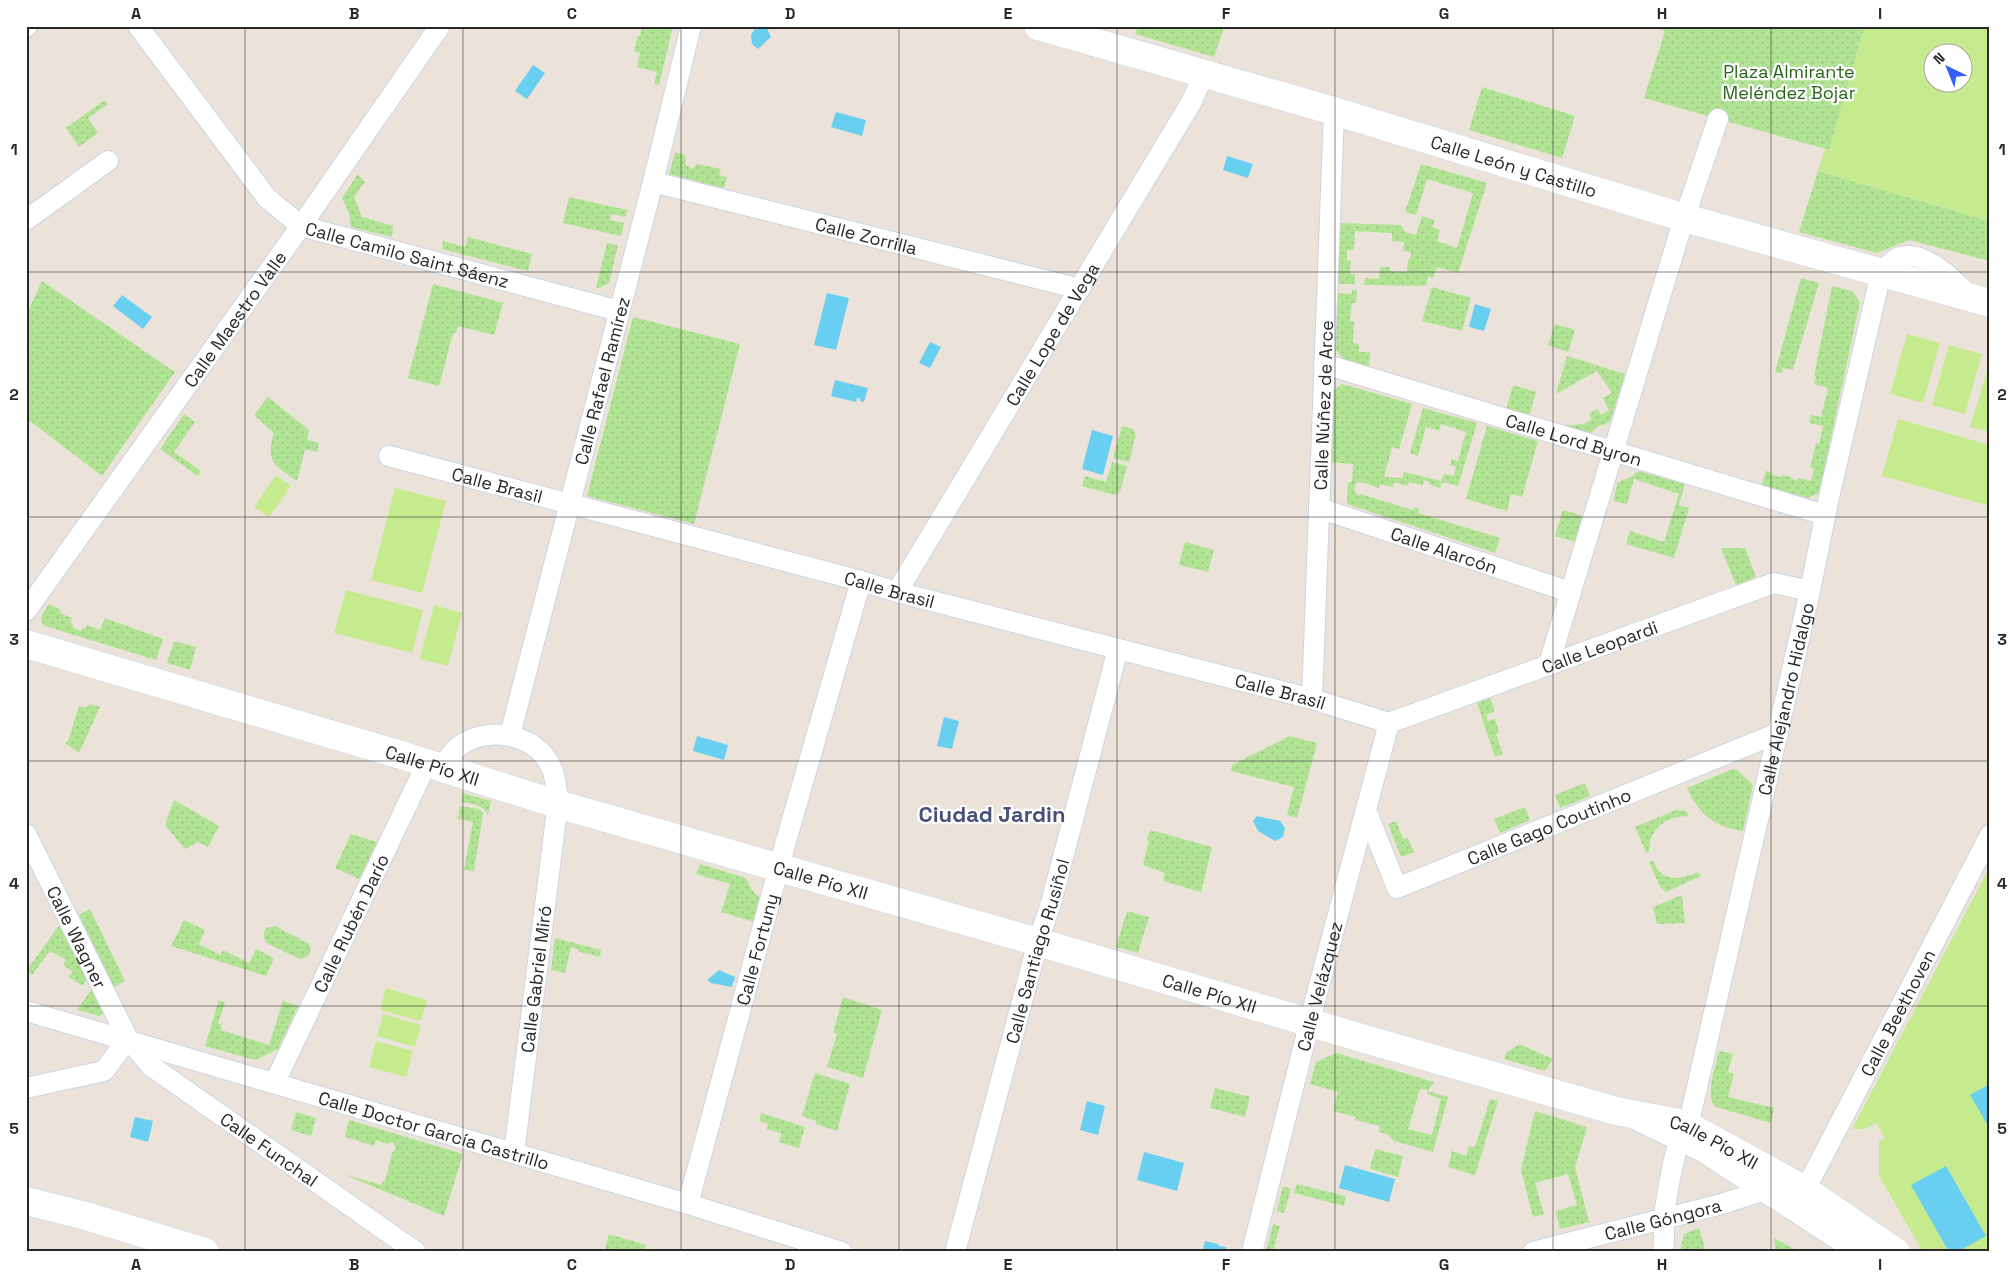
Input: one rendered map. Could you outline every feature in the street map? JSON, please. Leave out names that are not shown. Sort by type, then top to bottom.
[{"type":"street","name":"Calle Camilo Saint Sáenz","points":[[138,26],[267,198],[301,226],[618,311]]},
{"type":"street","name":"Calle Maestro Valle","points":[[26,611],[301,226],[440,26]]},
{"type":"street","name":"Calle Rafael Ramírez","points":[[510,735],[618,311],[653,182],[691,26]]},
{"type":"street","name":"Calle León y Castillo","points":[[1038,26],[1334,111],[1685,218],[1981,300]]},
{"type":"street","name":"Calle Lope de Vega","points":[[897,592],[1192,100],[1204,73]]},
{"type":"street","name":"Calle Núñez de Arce","points":[[1312,699],[1334,111]]},
{"type":"street","points":[[1549,664],[1685,218],[1718,119]]},
{"type":"street","points":[[27,217],[108,161]]},
{"type":"street","name":"Calle Zorrilla","points":[[653,182],[1080,289]]},
{"type":"street","name":"Calle Alejandro Hidalgo","points":[[1664,1218],[1682,1132],[1690,1118],[1881,273]]},
{"type":"street","name":"Calle Lord Byron","points":[[1324,364],[1825,514]]},
{"type":"street","name":"Calle Brasil","points":[[389,456],[897,592],[1312,699],[1389,723]]},
{"type":"street","name":"Calle Alarcón","points":[[1319,508],[1570,592]]},
{"type":"street","name":"Calle Fortuny","points":[[688,1204],[779,868],[861,581]]},
{"type":"street","name":"Calle Leopardi","points":[[1389,723],[1774,583],[1810,591]]},
{"type":"street","name":"Calle Pío XII","points":[[26,644],[434,765],[557,804],[1616,1110],[1682,1132],[1805,1190],[1896,1252]]},
{"type":"street","name":"Calle Santiago Rusiñol","points":[[955,1252],[1038,942],[1051,903],[1118,649]]},
{"type":"street","name":"Calle Velázquez","points":[[1252,1252],[1310,1022],[1389,723]]},
{"type":"street","name":"Calle Gago Coutinho","points":[[1366,810],[1397,888],[1778,733]]},
{"type":"street","points":[[434,765],[458,747],[482,735],[510,735],[531,744],[547,760],[556,781],[557,804]]},
{"type":"street","name":"Calle Rubén Darío","points":[[274,1082],[434,765]]},
{"type":"street","name":"Calle Gabriel Miró","points":[[514,1153],[557,804]]},
{"type":"street","name":"Calle Wagner","points":[[26,834],[128,1039]]},
{"type":"street","name":"Calle Beethoven","points":[[1805,1190],[1990,835]]},
{"type":"street","name":"Calle Doctor García Castrillo","points":[[26,1011],[128,1039],[688,1204],[842,1252]]},
{"type":"street","points":[[26,1088],[104,1071],[128,1039]]},
{"type":"street","name":"Calle Funchal","points":[[128,1039],[151,1066],[416,1252]]},
{"type":"street","name":"Calle Pío XII","points":[[1682,1132],[1703,1152],[1857,1252]]},
{"type":"street","name":"Calle Góngora","points":[[1533,1252],[1718,1205],[1762,1191]]},
{"type":"street","points":[[26,1201],[86,1216],[205,1252]]},
{"type":"street","points":[[1663,1252],[1664,1218]]},
{"type":"green space","points":[[643,26],[673,26],[659,85],[654,84],[657,72],[637,67],[640,53],[634,51]]},
{"type":"green space","points":[[1138,26],[1224,27],[1214,57],[1135,34]]},
{"type":"green space","name":"Plaza Almirante Meléndez Bojar","points":[[1650,26],[1865,26],[1829,150],[1644,98],[1665,31]]},
{"type":"green space","points":[[1865,26],[1990,26],[1990,221],[1818,171],[1825,149],[1829,150]]},
{"type":"green space","points":[[1482,87],[1575,116],[1562,158],[1469,130]]},
{"type":"green space","points":[[105,100],[108,104],[88,118],[98,133],[79,147],[66,128]]},
{"type":"green space","points":[[675,152],[685,155],[686,165],[692,169],[697,164],[721,169],[719,175],[727,177],[724,188],[669,174]]},
{"type":"green space","points":[[1421,164],[1487,183],[1458,273],[1437,267],[1433,278],[1428,276],[1426,286],[1364,285],[1365,278],[1379,279],[1380,267],[1390,267],[1390,271],[1407,272],[1411,252],[1403,251],[1404,242],[1392,241],[1392,233],[1355,231],[1354,250],[1347,250],[1347,260],[1351,261],[1350,274],[1355,274],[1355,284],[1335,284],[1337,223],[1401,225],[1405,232],[1416,235],[1422,216],[1435,220],[1432,227],[1440,230],[1437,241],[1457,248],[1473,193],[1427,179],[1416,215],[1405,212]]},
{"type":"green space","points":[[1818,171],[1990,221],[1990,261],[1909,240],[1877,253],[1799,232]]},
{"type":"green space","points":[[358,174],[365,182],[354,197],[362,217],[393,226],[392,237],[351,227],[349,213],[342,198]]},
{"type":"green space","points":[[569,197],[627,210],[626,217],[611,214],[610,220],[624,223],[621,236],[563,223]]},
{"type":"green space","points":[[468,237],[532,254],[528,271],[442,249],[443,241],[465,247]]},
{"type":"green space","points":[[607,243],[618,245],[609,283],[599,288],[596,287]]},
{"type":"green space","points":[[1801,278],[1819,283],[1793,370],[1783,368],[1782,373],[1775,372]]},
{"type":"green space","points":[[42,281],[175,372],[102,476],[26,418],[26,315]]},
{"type":"green space","points":[[433,284],[503,303],[494,335],[458,326],[456,333],[453,333],[439,386],[408,378]]},
{"type":"green space","points":[[1832,286],[1852,291],[1860,302],[1819,493],[1808,498],[1762,485],[1766,471],[1771,472],[1771,475],[1781,477],[1782,475],[1791,477],[1791,479],[1797,480],[1798,478],[1811,481],[1814,469],[1810,468],[1816,443],[1819,444],[1823,426],[1809,423],[1811,415],[1821,417],[1828,388],[1814,384],[1816,377],[1814,376]]},
{"type":"green space","points":[[1432,287],[1471,298],[1462,331],[1422,321]]},
{"type":"green space","points":[[1352,290],[1357,290],[1356,303],[1352,303],[1350,321],[1354,322],[1353,343],[1359,344],[1359,352],[1370,352],[1369,368],[1345,361],[1333,346],[1335,293],[1352,294]]},
{"type":"green space","points":[[633,317],[740,344],[694,524],[587,496]]},
{"type":"green space","points":[[1555,324],[1575,330],[1568,352],[1548,345]]},
{"type":"green space","points":[[1907,334],[1940,343],[1923,403],[1890,394]]},
{"type":"green space","points":[[1949,345],[1982,354],[1965,414],[1932,405]]},
{"type":"green space","points":[[1567,356],[1625,374],[1610,422],[1597,427],[1590,434],[1561,426],[1583,424],[1592,419],[1589,414],[1597,409],[1601,415],[1609,410],[1603,398],[1612,393],[1597,371],[1556,394]]},
{"type":"green space","points":[[1990,361],[1990,432],[1970,427]]},
{"type":"green space","points":[[1342,384],[1412,404],[1399,449],[1392,447],[1384,477],[1402,478],[1404,472],[1441,481],[1444,474],[1454,476],[1456,467],[1450,465],[1452,459],[1458,461],[1466,432],[1441,424],[1439,431],[1426,427],[1418,456],[1410,453],[1423,408],[1477,423],[1458,486],[1442,482],[1440,488],[1424,480],[1423,485],[1409,482],[1408,486],[1394,482],[1393,487],[1380,484],[1379,488],[1361,482],[1356,483],[1354,490],[1359,496],[1360,494],[1413,510],[1414,507],[1419,509],[1418,513],[1500,538],[1495,553],[1347,504],[1348,482],[1352,482],[1353,464],[1330,462],[1332,392]]},
{"type":"green space","points":[[1513,385],[1536,392],[1529,416],[1506,410]]},
{"type":"green space","points":[[268,397],[309,430],[307,440],[319,443],[317,452],[305,449],[297,481],[282,471],[274,462],[271,456],[271,442],[274,433],[254,415]]},
{"type":"green space","points":[[184,414],[195,422],[174,452],[201,471],[198,476],[160,449]]},
{"type":"green space","points":[[1898,419],[1990,445],[1990,506],[1882,476]]},
{"type":"green space","points":[[1122,426],[1133,429],[1136,434],[1129,462],[1113,458]]},
{"type":"green space","points":[[1487,426],[1538,441],[1522,497],[1511,494],[1507,511],[1466,499]]},
{"type":"green space","points":[[1112,462],[1127,466],[1120,492],[1115,495],[1082,486],[1085,476],[1106,482]]},
{"type":"green space","points":[[1638,471],[1685,484],[1679,505],[1689,508],[1674,558],[1626,544],[1630,531],[1664,542],[1679,494],[1634,479],[1627,504],[1613,501],[1618,482],[1631,477]]},
{"type":"green space","points":[[276,475],[291,486],[269,517],[254,507]]},
{"type":"green space","points":[[395,488],[446,501],[422,593],[371,580]]},
{"type":"green space","points":[[1563,510],[1583,516],[1575,542],[1555,536]]},
{"type":"green space","points":[[1185,542],[1214,550],[1208,572],[1179,565]]},
{"type":"green space","points":[[1721,548],[1745,548],[1756,577],[1736,585]]},
{"type":"green space","points":[[346,590],[423,610],[412,653],[334,633]]},
{"type":"green space","points":[[49,604],[61,610],[60,613],[72,618],[70,623],[73,624],[72,627],[81,631],[87,625],[100,630],[105,618],[163,639],[156,660],[45,626],[41,618]]},
{"type":"green space","points":[[434,605],[462,613],[448,666],[420,659]]},
{"type":"green space","points":[[174,641],[196,647],[190,670],[167,663]]},
{"type":"green space","points":[[1490,698],[1495,711],[1486,715],[1488,721],[1495,719],[1499,732],[1496,734],[1503,754],[1495,757],[1477,703]]},
{"type":"green space","points":[[90,704],[100,707],[79,753],[65,743],[68,741],[79,706],[86,708]]},
{"type":"green space","points":[[1290,736],[1317,743],[1297,818],[1287,815],[1294,787],[1231,771],[1232,765]]},
{"type":"green space","points":[[1733,769],[1737,770],[1753,785],[1743,831],[1724,827],[1709,818],[1696,805],[1687,788]]},
{"type":"green space","points":[[1585,783],[1590,796],[1560,808],[1555,795]]},
{"type":"green space","points":[[463,793],[491,801],[488,815],[480,807],[461,802]]},
{"type":"green space","points":[[174,800],[219,826],[208,847],[198,842],[185,849],[165,825]]},
{"type":"green space","points":[[460,806],[479,809],[483,813],[474,871],[464,870],[473,822],[458,819]]},
{"type":"green space","points":[[1525,807],[1530,820],[1500,833],[1494,819]]},
{"type":"green space","points":[[1676,810],[1686,811],[1689,816],[1673,818],[1661,825],[1652,836],[1649,852],[1646,853],[1635,827]]},
{"type":"green space","points":[[1396,821],[1403,839],[1408,838],[1414,852],[1401,857],[1388,824]]},
{"type":"green space","points":[[1150,830],[1212,847],[1201,892],[1163,881],[1165,873],[1143,865]]},
{"type":"green space","points":[[351,834],[377,842],[359,879],[335,868]]},
{"type":"green space","points":[[1653,861],[1661,873],[1672,878],[1685,877],[1698,872],[1701,876],[1666,892],[1660,887],[1649,862]]},
{"type":"green space","points":[[700,864],[746,878],[751,889],[760,898],[754,922],[721,912],[730,884],[696,874]]},
{"type":"green space","points":[[1990,867],[1990,1252],[1923,1252],[1879,1176],[1879,1141],[1885,1138],[1876,1123],[1865,1129],[1852,1129]]},
{"type":"green space","points":[[1682,895],[1685,923],[1657,924],[1653,907]]},
{"type":"green space","points":[[90,909],[125,981],[114,987],[79,915]]},
{"type":"green space","points":[[1127,911],[1149,917],[1138,953],[1116,947]]},
{"type":"green space","points":[[184,920],[205,930],[199,944],[220,955],[223,950],[249,963],[256,949],[274,958],[266,976],[171,946]]},
{"type":"green space","points":[[60,924],[87,979],[82,986],[69,977],[73,972],[63,965],[66,960],[50,951],[32,975],[27,970]]},
{"type":"green space","points":[[275,926],[309,944],[311,951],[307,957],[300,959],[268,944],[264,937],[265,930]]},
{"type":"green space","points":[[555,938],[601,950],[600,957],[577,951],[578,949],[571,947],[565,973],[551,970]]},
{"type":"green space","points":[[386,988],[427,1000],[421,1021],[380,1010]]},
{"type":"green space","points":[[92,989],[103,1013],[100,1016],[77,1010]]},
{"type":"green space","points":[[843,997],[882,1010],[863,1078],[827,1067],[837,1034],[833,1032]]},
{"type":"green space","points":[[219,1000],[225,1003],[218,1023],[222,1025],[221,1030],[269,1045],[283,1001],[298,1006],[278,1049],[255,1060],[205,1046]]},
{"type":"green space","points":[[383,1014],[421,1025],[415,1047],[377,1036]]},
{"type":"green space","points":[[376,1041],[413,1051],[406,1077],[369,1067]]},
{"type":"green space","points":[[1519,1044],[1553,1059],[1545,1071],[1504,1059],[1506,1053]]},
{"type":"green space","points":[[1719,1051],[1733,1054],[1728,1072],[1734,1074],[1728,1097],[1774,1108],[1771,1123],[1716,1107],[1711,1096],[1711,1089]]},
{"type":"green space","points":[[1336,1053],[1434,1082],[1428,1091],[1448,1097],[1433,1152],[1394,1141],[1387,1134],[1379,1132],[1380,1126],[1355,1120],[1356,1117],[1333,1111],[1338,1092],[1310,1084],[1316,1062]],"holes":[[[1420,1089],[1428,1090],[1427,1094],[1441,1099],[1432,1135],[1408,1129]]]},
{"type":"green space","points":[[815,1073],[850,1084],[837,1131],[816,1124],[816,1121],[802,1116]]},
{"type":"green space","points":[[1215,1088],[1250,1097],[1245,1117],[1210,1108]]},
{"type":"green space","points":[[1490,1099],[1498,1101],[1475,1175],[1448,1167],[1452,1151],[1466,1156],[1469,1146],[1475,1147]]},
{"type":"green space","points":[[1535,1111],[1587,1127],[1575,1167],[1589,1222],[1560,1229],[1556,1211],[1577,1205],[1568,1174],[1535,1183],[1544,1214],[1533,1217],[1521,1170]]},
{"type":"green space","points":[[296,1112],[316,1118],[311,1136],[291,1130]]},
{"type":"green space","points":[[761,1113],[805,1127],[799,1148],[779,1142],[781,1133],[767,1129],[768,1124],[759,1121]]},
{"type":"green space","points":[[349,1120],[463,1154],[444,1216],[343,1174],[381,1185],[386,1178],[392,1153],[396,1148],[393,1142],[387,1144],[376,1140],[374,1146],[345,1137]]},
{"type":"green space","points":[[1375,1149],[1403,1156],[1398,1177],[1370,1169]]},
{"type":"green space","points":[[1297,1184],[1346,1196],[1344,1206],[1294,1193]]},
{"type":"green space","points":[[1283,1186],[1291,1189],[1284,1213],[1277,1211]]},
{"type":"green space","points":[[1273,1224],[1280,1226],[1273,1252],[1266,1252]]},
{"type":"green space","points":[[1699,1228],[1706,1252],[1680,1252],[1684,1234]]},
{"type":"green space","points":[[609,1234],[646,1245],[644,1252],[604,1252]]},
{"type":"green space","points":[[1774,1238],[1800,1252],[1776,1252]]},
{"type":"water","points":[[757,26],[766,26],[771,37],[758,49],[752,44],[751,35]]},
{"type":"water","points":[[533,65],[545,73],[527,99],[515,91]]},
{"type":"water","points":[[836,112],[866,120],[862,136],[831,127]]},
{"type":"water","points":[[1227,156],[1253,164],[1248,178],[1223,170]]},
{"type":"water","points":[[827,293],[849,298],[836,350],[814,345]]},
{"type":"water","points":[[122,295],[152,317],[143,329],[113,306]]},
{"type":"water","points":[[1475,304],[1491,309],[1484,331],[1469,327]]},
{"type":"water","points":[[930,342],[941,347],[930,368],[919,363]]},
{"type":"water","points":[[835,380],[868,388],[864,402],[860,401],[860,398],[857,398],[856,402],[831,396]]},
{"type":"water","points":[[1092,430],[1113,436],[1103,475],[1082,469]]},
{"type":"water","points":[[944,717],[959,721],[952,749],[937,746]]},
{"type":"water","points":[[697,736],[728,745],[724,760],[693,751]]},
{"type":"water","points":[[1257,816],[1280,821],[1285,828],[1283,837],[1275,841],[1258,831],[1253,821]]},
{"type":"water","points":[[719,970],[735,977],[732,987],[711,983],[707,980]]},
{"type":"water","points":[[1990,1084],[1990,1129],[1970,1095]]},
{"type":"water","points":[[1087,1101],[1105,1106],[1098,1135],[1080,1130]]},
{"type":"water","points":[[135,1117],[153,1121],[148,1142],[130,1137]]},
{"type":"water","points":[[1144,1152],[1184,1163],[1177,1191],[1137,1180]]},
{"type":"water","points":[[1345,1165],[1395,1179],[1389,1202],[1339,1188]]},
{"type":"water","points":[[1946,1166],[1986,1236],[1957,1252],[1949,1252],[1911,1185]]},
{"type":"water","points":[[1205,1241],[1226,1247],[1227,1251],[1233,1252],[1207,1252],[1203,1249]]},
{"type":"district","name":"Ciudad Jardin","points":[[992,814]]}]
